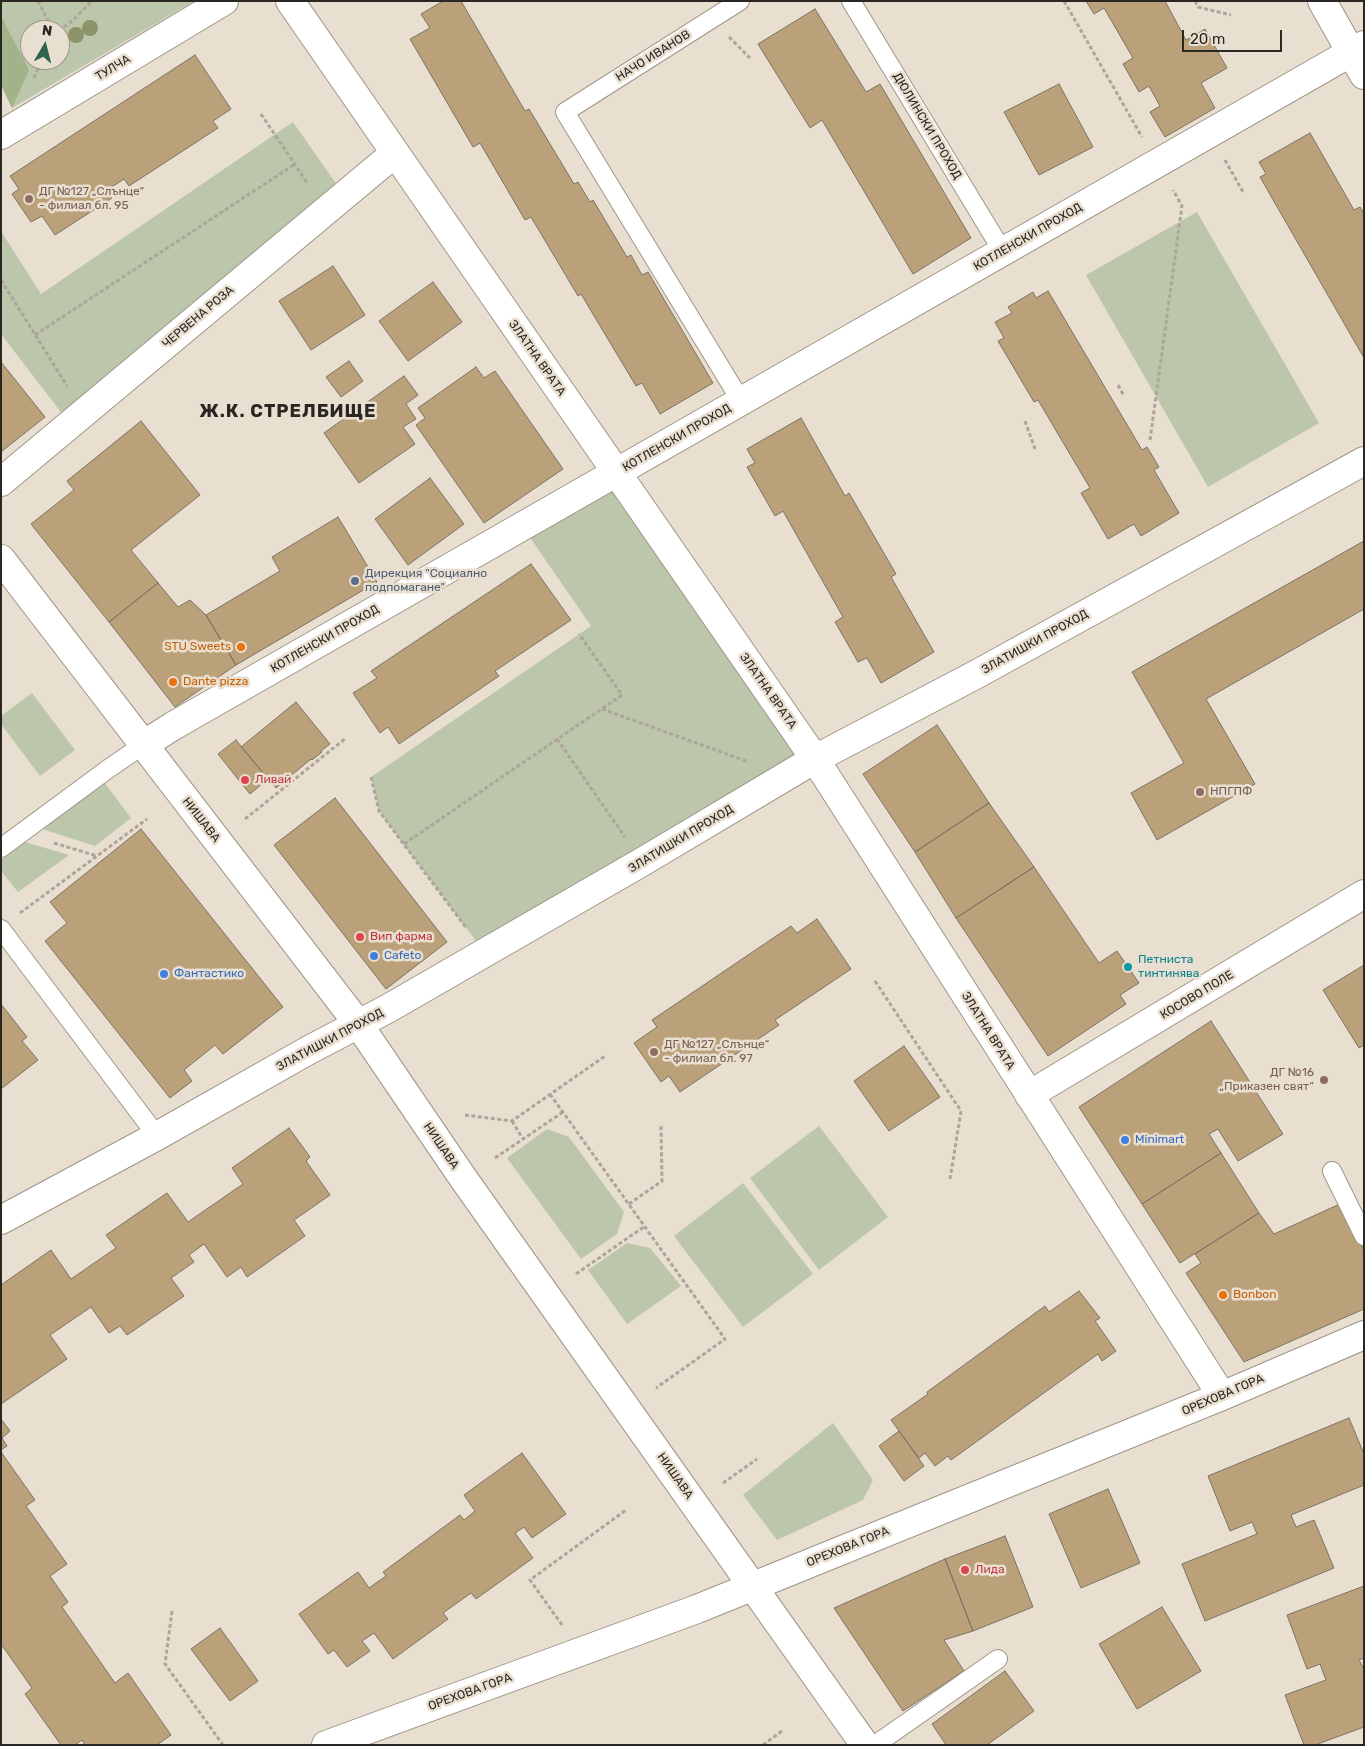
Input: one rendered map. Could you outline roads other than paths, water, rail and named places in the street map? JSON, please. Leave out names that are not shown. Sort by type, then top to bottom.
[{"type":"street","name":"ТУЛЧА","points":[[4,124],[224,1]]},
{"type":"street","name":"ЗЛАТНА ВРАТА","points":[[290,1],[815,759],[1222,1396]]},
{"type":"street","points":[[1322,1],[1360,58]]},
{"type":"street","name":"КОТЛЕНСКИ ПРОХОД","points":[[143,745],[181,721],[1210,133],[1360,58]]},
{"type":"street","name":"ЧЕРВЕНА РОЗА","points":[[1,482],[395,153]]},
{"type":"street","name":"ЗЛАТИШКИ ПРОХОД","points":[[1,1220],[157,1136],[309,1050],[359,1025],[642,862],[815,759],[977,674],[1364,461]]},
{"type":"street","name":"НИШАВА","points":[[1,560],[359,1025],[463,1178],[865,1745]]},
{"type":"street","name":"КОСОВО ПОЛЕ","points":[[1030,1095],[1364,894]]},
{"type":"street","name":"ОРЕХОВА ГОРА","points":[[326,1745],[697,1609],[1222,1396],[1364,1335]]},
{"type":"lane","name":"НАЧО ИВАНОВ","points":[[740,1],[565,112],[741,400]]},
{"type":"lane","name":"ДЮЛИНСКИ ПРОХОД","points":[[851,1],[1003,252]]},
{"type":"lane","name":"КОТЛЕНСКИ ПРОХОД","points":[[1,848],[143,745]]},
{"type":"lane","points":[[1,928],[157,1136]]},
{"type":"lane","points":[[1332,1171],[1364,1236]]},
{"type":"lane","points":[[875,1745],[998,1659]]},
{"type":"place","name":"ДГ №127 „Слънце“ - филиал бл. 95","points":[[29,199]]},
{"type":"place","name":"Дирекция \"Социално подпомагане\"","points":[[355,581]]},
{"type":"place","name":"STU Sweets","points":[[241,647]]},
{"type":"place","name":"Dante pizza","points":[[173,682]]},
{"type":"place","name":"Ливай","points":[[245,780]]},
{"type":"place","name":"НПГПФ","points":[[1200,792]]},
{"type":"place","name":"Вип фарма","points":[[360,937]]},
{"type":"place","name":"Cafeto","points":[[374,956]]},
{"type":"place","name":"Петниста тинтинява","points":[[1128,967]]},
{"type":"place","name":"Фантастико","points":[[164,974]]},
{"type":"place","name":"ДГ №127 „Слънце“ - филиал бл. 97","points":[[654,1052]]},
{"type":"place","name":"ДГ №16 „Приказен свят“","points":[[1324,1080]]},
{"type":"place","name":"Minimart","points":[[1125,1140]]},
{"type":"place","name":"Bonbon","points":[[1223,1295]]},
{"type":"place","name":"Лида","points":[[965,1570]]},
{"type":"district","name":"Ж.К. СТРЕЛБИЩЕ","points":[[288,412]]}]
